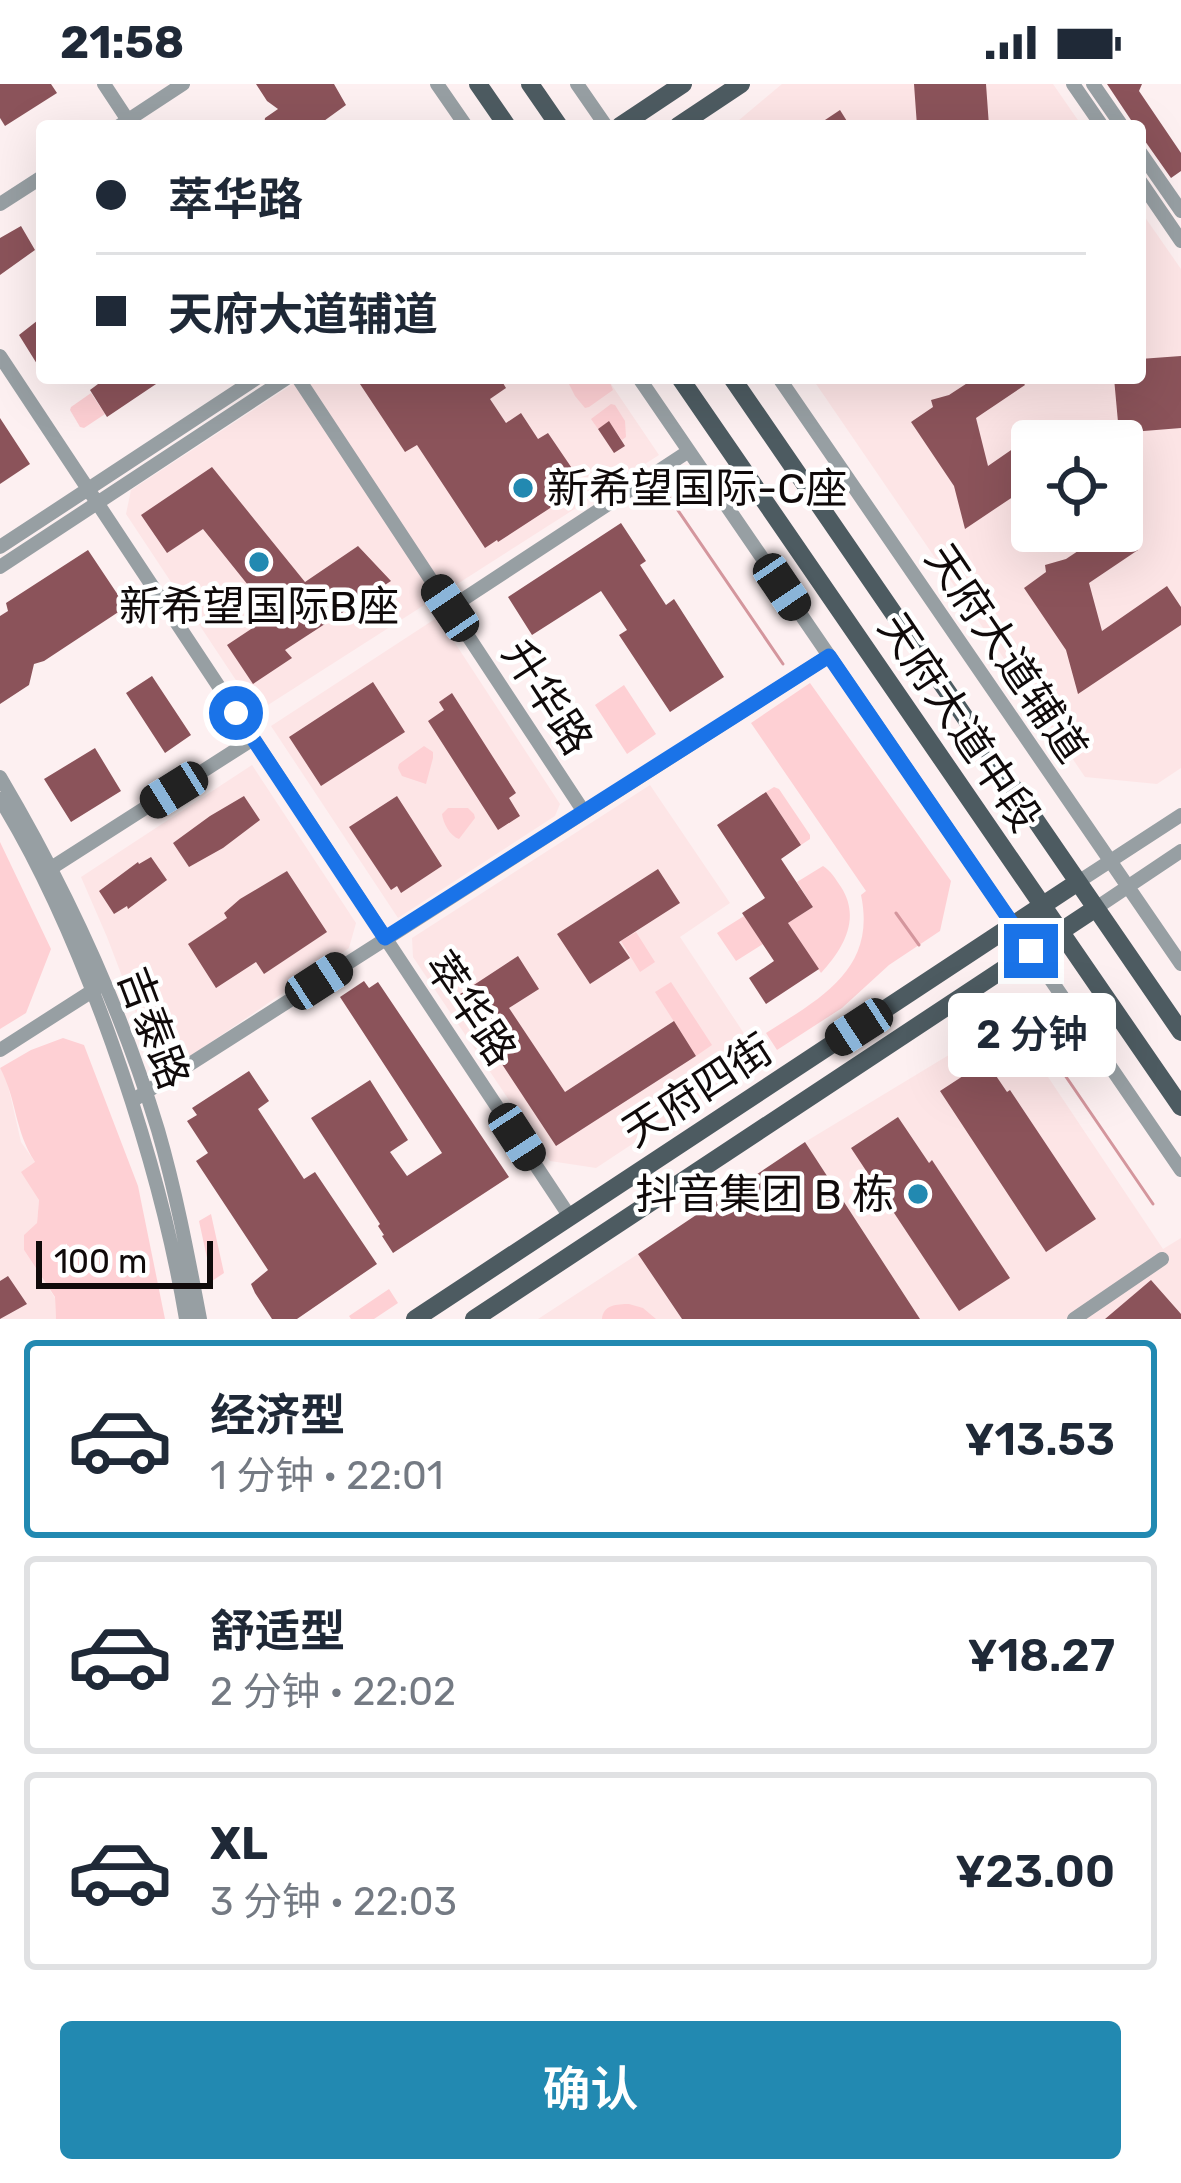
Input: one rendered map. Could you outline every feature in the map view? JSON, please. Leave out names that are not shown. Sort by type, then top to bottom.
[{"type":"main road","points":[[478,84],[503,120]]},
{"type":"main road","points":[[530,84],[555,120]]},
{"type":"main road","points":[[629,120],[683,84]]},
{"type":"main road","points":[[687,120],[741,84]]},
{"type":"main road","name":"天府大道中段","points":[[684,384],[1181,1107]]},
{"type":"main road","name":"天府大道中段","points":[[736,384],[1181,1032]]},
{"type":"main road","name":"天府四街","points":[[415,1319],[1078,882]]},
{"type":"main road","name":"天府四街","points":[[474,1319],[1096,908]]},
{"type":"street","points":[[104,84],[124,120]]},
{"type":"street","points":[[132,120],[184,84]]},
{"type":"street","points":[[437,84],[462,120]]},
{"type":"street","points":[[577,84],[602,120]]},
{"type":"street","points":[[1073,84],[1098,120]]},
{"type":"street","points":[[1094,84],[1118,120]]},
{"type":"street","points":[[1146,161],[1181,211]]},
{"type":"street","points":[[0,204],[36,181]]},
{"type":"street","points":[[1146,191],[1181,241]]},
{"type":"street","name":"萃华路","points":[[0,356],[570,1217]]},
{"type":"street","points":[[0,567],[249,384]]},
{"type":"street","points":[[0,547],[276,384]]},
{"type":"street","name":"升华路","points":[[302,384],[584,812]]},
{"type":"street","points":[[643,384],[1181,1170]]},
{"type":"street","name":"天府大道辅道","points":[[783,384],[1181,964]]},
{"type":"street","points":[[450,608],[689,451]]},
{"type":"street","points":[[138,1097],[829,656]]},
{"type":"street","points":[[45,872],[254,740]]},
{"type":"street","name":"吉泰路","points":[[0,777],[98,987],[171,1181],[200,1319]]},
{"type":"street","name":"吉泰路","points":[[0,799],[45,872]]},
{"type":"street","points":[[1078,882],[1181,815]]},
{"type":"street","points":[[1096,908],[1181,851]]},
{"type":"street","points":[[0,1050],[98,987]]},
{"type":"street","name":"吉泰路","points":[[138,1097],[186,1319]]},
{"type":"street","points":[[1074,1319],[1162,1259]]},
{"type":"shaded area","points":[[782,84],[1053,84],[1078,120],[739,120]]},
{"type":"shaded area","points":[[1146,219],[1181,269],[1181,768],[1157,784],[1085,777],[816,384],[1146,384]]},
{"type":"shaded area","points":[[293,384],[611,384],[659,455],[257,712],[126,514],[131,490]]},
{"type":"shaded area","points":[[569,384],[610,384],[613,390],[585,408]]},
{"type":"shaded area","points":[[91,393],[105,414],[80,427],[70,410]]},
{"type":"shaded area","points":[[611,404],[625,421],[622,440],[609,422],[598,429],[591,419]]},
{"type":"shaded area","points":[[438,617],[560,804],[555,816],[398,918],[271,726]]},
{"type":"shaded area","points":[[810,683],[951,881],[940,931],[889,965],[842,1008],[777,1050],[766,1033],[839,979],[852,963],[864,921],[861,895],[866,891],[751,723]]},
{"type":"shaded area","points":[[624,685],[656,734],[627,754],[595,705]]},
{"type":"shaded area","points":[[424,746],[433,752],[426,784],[402,776],[398,768]]},
{"type":"shaded area","points":[[252,765],[356,923],[349,948],[176,1066],[151,1052],[81,877]]},
{"type":"shaded area","points":[[650,785],[730,903],[680,937],[761,1059],[596,1168],[550,1161],[413,957],[412,938]]},
{"type":"shaded area","points":[[774,787],[810,835],[801,845],[766,792]]},
{"type":"shaded area","points":[[448,808],[468,808],[474,814],[459,839],[444,821],[442,814]]},
{"type":"shaded area","points":[[0,842],[51,949],[26,1013],[0,1029]]},
{"type":"shaded area","points":[[823,866],[847,899],[850,921],[843,943],[821,973],[788,923],[813,907],[797,882]]},
{"type":"shaded area","points":[[744,916],[763,944],[736,961],[717,933]]},
{"type":"shaded area","points":[[636,932],[655,962],[640,972],[621,941]]},
{"type":"shaded area","points":[[671,982],[712,1045],[696,1056],[655,992]]},
{"type":"shaded area","points":[[63,1038],[84,1045],[138,1186],[165,1319],[56,1319],[55,1297],[24,1250],[24,1235],[37,1223],[39,1200],[21,1172],[35,1162],[0,1068]]},
{"type":"shaded area","points":[[967,1044],[1036,1059],[1163,1249],[1181,1238],[1181,1319],[920,1319],[805,1142]]},
{"type":"shaded area","points":[[0,1068],[21,1142],[35,1162],[37,1223],[24,1250],[55,1298],[56,1319],[0,1319]]},
{"type":"shaded area","points":[[211,1214],[224,1273],[212,1281],[199,1221]]},
{"type":"shaded area","points":[[638,1254],[682,1319],[538,1319]]},
{"type":"shaded area","points":[[389,1289],[398,1303],[374,1319],[351,1319],[349,1316]]},
{"type":"shaded area","points":[[629,1304],[656,1319],[602,1319],[608,1308]]},
{"type":"building","points":[[0,84],[51,84],[57,93],[5,126],[0,118]]},
{"type":"building","points":[[256,84],[334,84],[346,105],[325,120],[265,120],[278,109]]},
{"type":"building","points":[[914,84],[986,84],[989,120],[917,120]]},
{"type":"building","points":[[1107,84],[1142,84],[1139,91],[1181,153],[1181,171],[1171,178],[1146,143],[1146,120],[1131,120]]},
{"type":"building","points":[[840,110],[846,120],[825,120]]},
{"type":"building","points":[[21,226],[35,250],[0,275],[0,238]]},
{"type":"building","points":[[36,322],[36,362],[19,335]]},
{"type":"building","points":[[1181,356],[1181,428],[1143,431],[1143,420],[1118,420],[1115,384],[1146,384],[1146,359]]},
{"type":"building","points":[[98,384],[156,384],[107,417],[90,390]]},
{"type":"building","points":[[360,384],[504,384],[506,388],[490,399],[506,423],[521,413],[538,439],[548,433],[584,486],[485,548],[417,445],[405,452]]},
{"type":"building","points":[[966,384],[1025,385],[976,418],[988,466],[1011,450],[1011,498],[965,529],[954,486],[911,422],[933,407],[931,400]]},
{"type":"building","points":[[0,418],[30,464],[0,484]]},
{"type":"building","points":[[609,421],[625,446],[614,453],[598,429]]},
{"type":"building","name":"新希望国际B座","points":[[212,467],[305,582],[358,546],[391,581],[285,650],[292,658],[253,684],[227,645],[272,615],[203,529],[167,553],[141,515]]},
{"type":"building","points":[[621,523],[646,561],[640,565],[666,605],[674,599],[724,677],[670,712],[619,635],[627,630],[601,591],[532,635],[508,597]]},
{"type":"building","points":[[88,550],[126,607],[34,664],[29,685],[0,704],[0,616],[8,611],[6,603]]},
{"type":"building","points":[[1076,552],[1135,552],[1089,583],[1102,631],[1167,586],[1181,607],[1181,625],[1078,694],[1066,650],[1024,588],[1046,572],[1045,565]]},
{"type":"building","points":[[152,676],[191,735],[165,753],[126,693]]},
{"type":"building","points":[[373,682],[405,732],[321,786],[289,737]]},
{"type":"building","points":[[452,693],[516,793],[509,798],[520,816],[498,830],[428,721],[444,710],[439,702]]},
{"type":"building","points":[[95,748],[121,791],[71,822],[44,779]]},
{"type":"building","points":[[766,792],[801,845],[781,859],[813,907],[788,923],[819,969],[766,1004],[749,978],[774,961],[742,913],[765,898],[717,825]]},
{"type":"building","points":[[244,796],[260,820],[189,867],[173,843]]},
{"type":"building","points":[[397,796],[442,866],[401,893],[397,886],[391,890],[349,827]]},
{"type":"building","points":[[151,857],[167,880],[114,914],[99,891]]},
{"type":"building","points":[[658,869],[680,903],[619,942],[630,958],[590,984],[557,934]]},
{"type":"building","points":[[287,871],[327,932],[264,974],[256,962],[216,988],[188,944],[227,918],[224,913],[240,899]]},
{"type":"building","points":[[518,956],[539,989],[509,1008],[565,1092],[674,1021],[696,1056],[556,1146],[457,996]]},
{"type":"building","points":[[364,981],[369,988],[378,982],[509,1177],[393,1253],[380,1224],[311,1118],[370,1080],[408,1140],[390,1152],[407,1176],[442,1153],[340,997]]},
{"type":"building","points":[[986,1061],[1096,1219],[1046,1252],[940,1091]]},
{"type":"building","points":[[249,1071],[269,1101],[258,1109],[304,1179],[315,1172],[377,1264],[297,1319],[272,1319],[255,1293],[251,1284],[268,1270],[196,1161],[208,1153],[187,1121],[197,1115],[192,1108]]},
{"type":"building","name":"抖音集团 B 栋","points":[[898,1117],[1010,1278],[959,1311],[851,1148]]},
{"type":"building","points":[[805,1142],[920,1319],[682,1319],[638,1254]]},
{"type":"building","points":[[8,1276],[27,1304],[0,1319],[0,1281]]},
{"type":"building","points":[[1151,1280],[1181,1319],[1105,1319]]},
{"type":"waterway","points":[[662,487],[783,664]]},
{"type":"waterway","points":[[896,913],[919,945]]},
{"type":"waterway","points":[[970,1022],[1045,1046],[1153,1204]]},
{"type":"place","name":"新希望国际-C座","points":[[523,488]]},
{"type":"place","name":"新希望国际B座","points":[[259,562]]},
{"type":"place","name":"抖音集团 B 栋","points":[[918,1194]]},
{"type":"route","points":[[236,713],[385,938],[829,656],[1031,951]]}]
